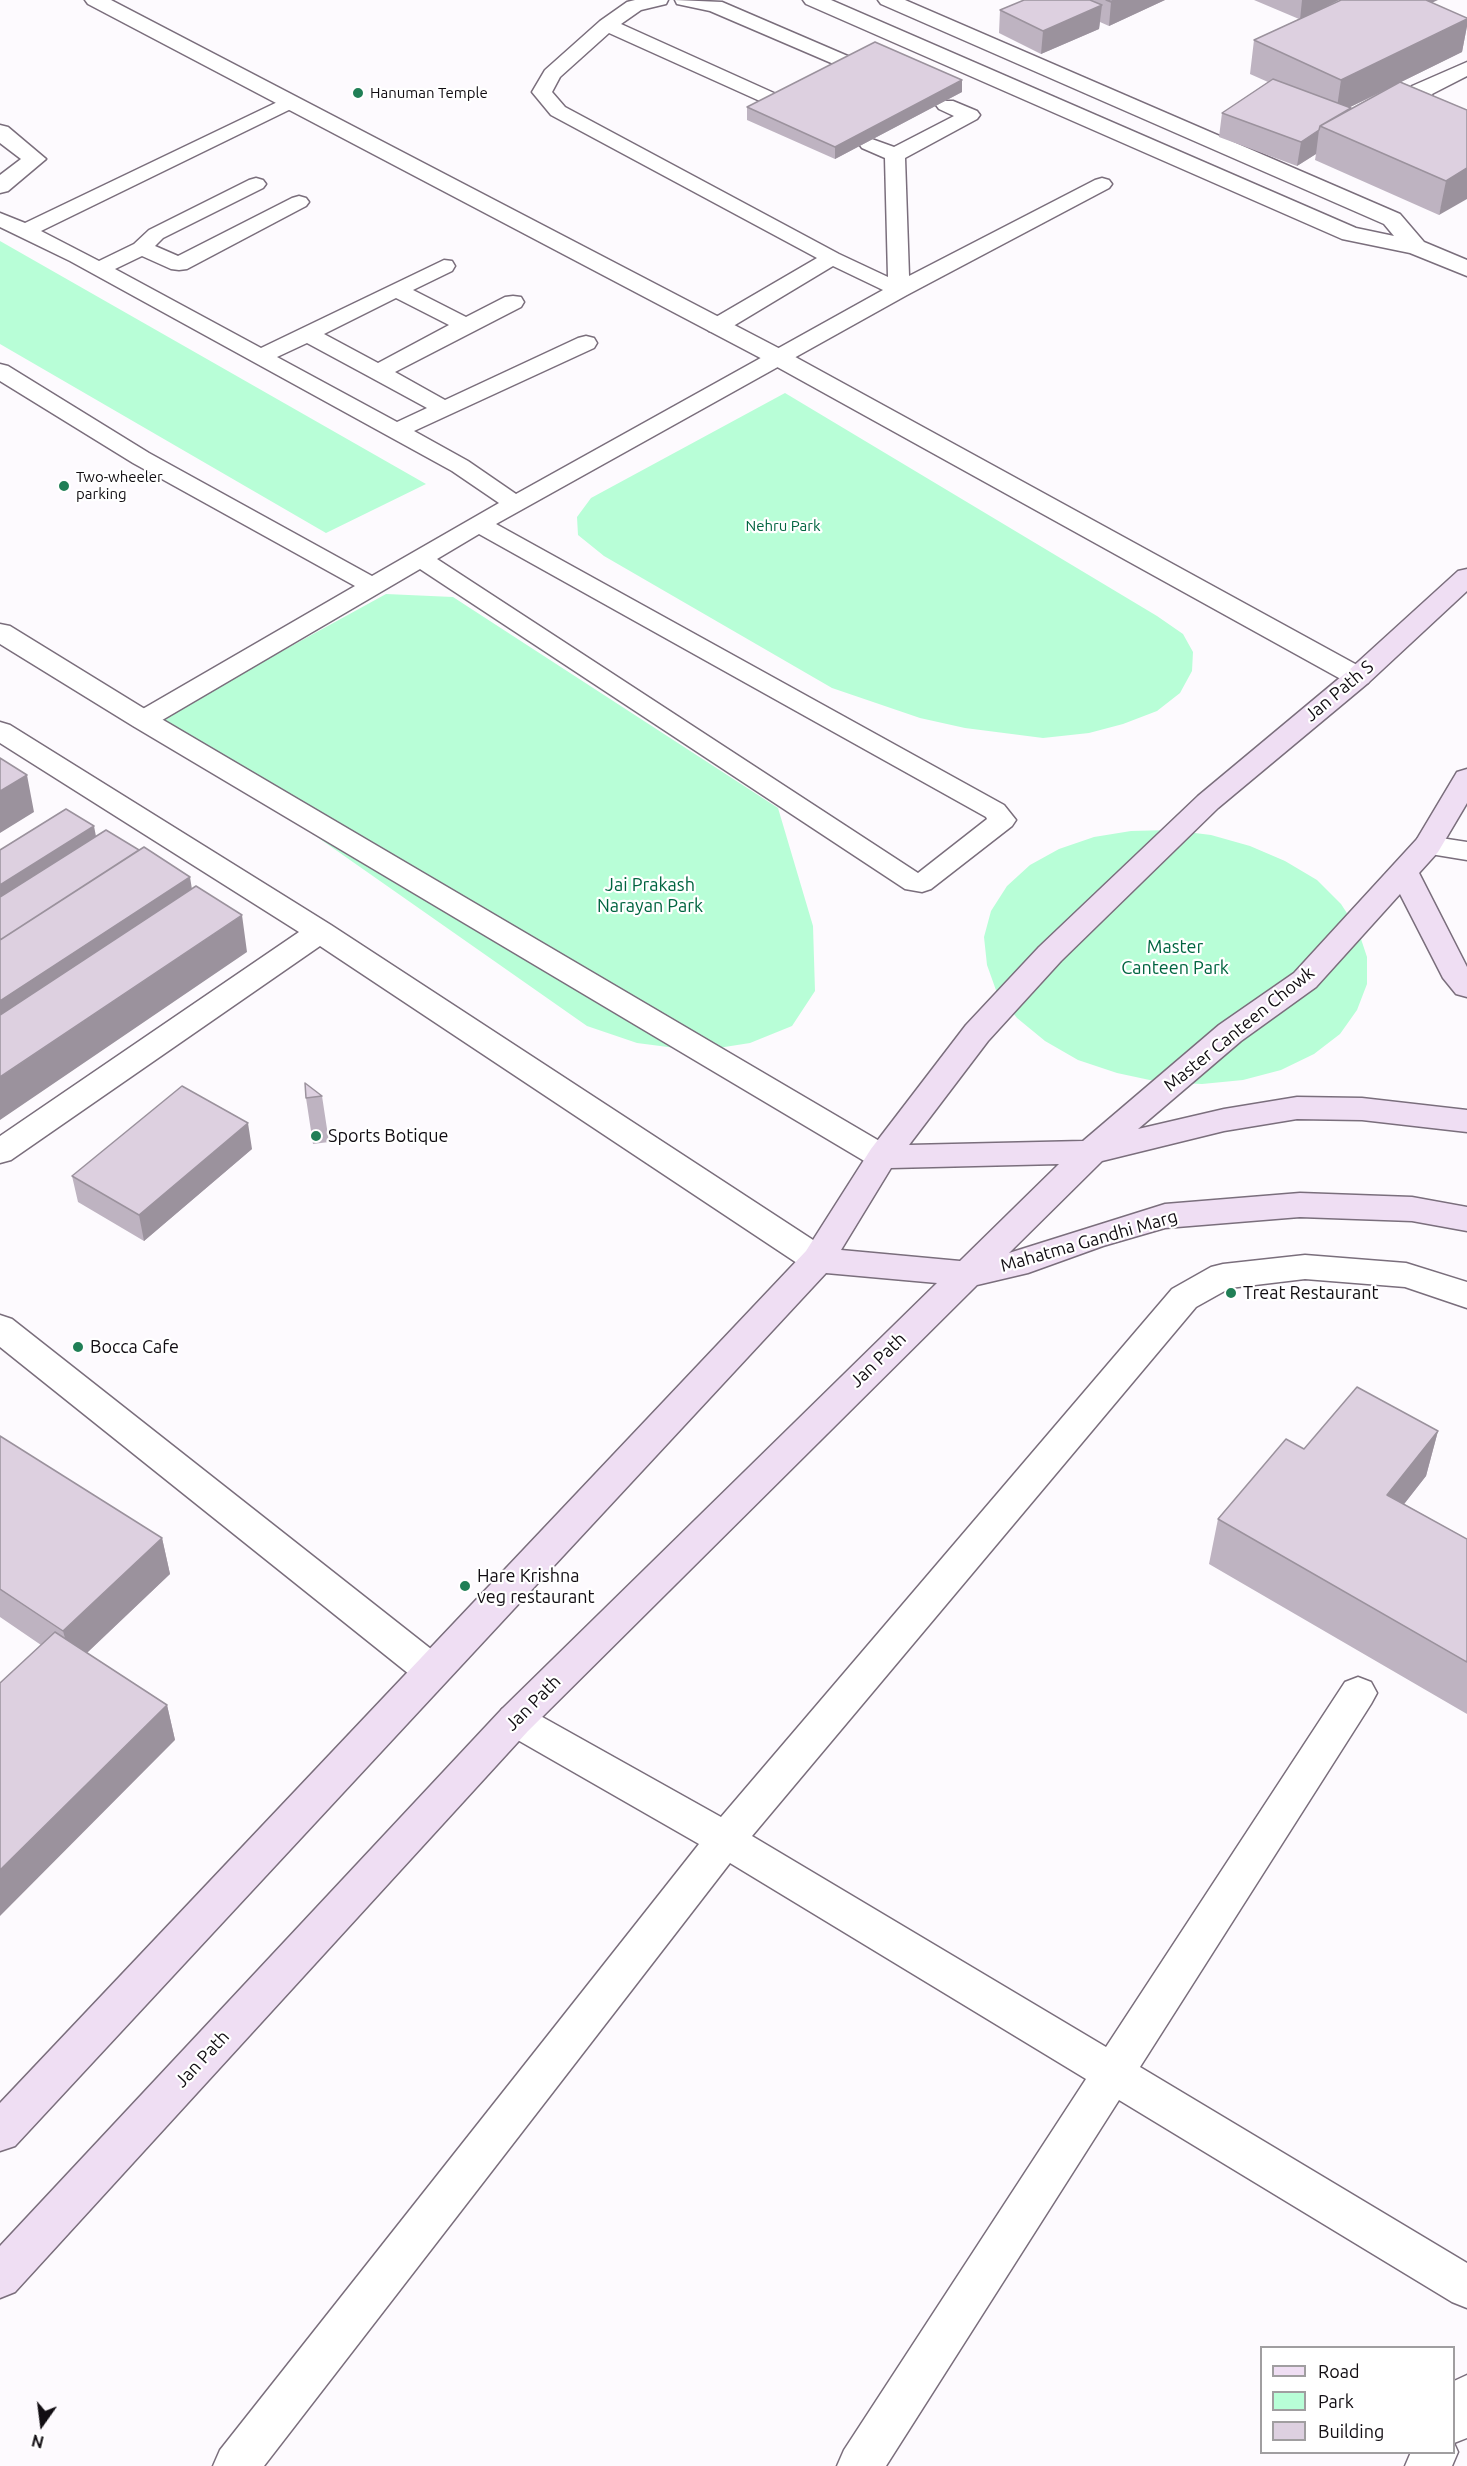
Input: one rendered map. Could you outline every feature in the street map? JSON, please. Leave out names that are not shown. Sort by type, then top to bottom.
[{"type":"main road","name":"Jan Path S","points":[[882,1157],[977,1033],[1108,897],[1208,802],[1358,677],[1467,577]]},
{"type":"main road","name":"Master Canteen Chowk","points":[[1091,1152],[1230,1033],[1305,980],[1428,845],[1467,778]]},
{"type":"main road","points":[[1404,872],[1454,971],[1467,987]]},
{"type":"main road","points":[[0,2132],[818,1260],[882,1157],[1091,1152],[1214,1122],[1297,1108],[1362,1109],[1467,1121]]},
{"type":"main road","name":"Jan Path","points":[[0,2277],[515,1720],[1091,1152]]},
{"type":"main road","name":"Mahatma Gandhi Marg","points":[[818,1260],[969,1274],[1028,1261],[1093,1237],[1165,1216],[1300,1205],[1412,1209],[1467,1219]]},
{"type":"street","points":[[95,0],[779,358],[1358,677]]},
{"type":"street","points":[[813,0],[1350,234],[1427,252],[1467,269]]},
{"type":"street","points":[[888,0],[1392,219],[1427,252]]},
{"type":"street","points":[[910,9],[931,0]]},
{"type":"street","points":[[1467,68],[1420,91],[1423,102],[1467,123]]},
{"type":"street","points":[[0,132],[35,159],[0,186]]},
{"type":"street","points":[[1427,252],[1467,242]]},
{"type":"street","points":[[0,632],[143,720],[882,1157]]},
{"type":"street","points":[[0,731],[320,932],[818,1260]]},
{"type":"street","points":[[1428,845],[1467,851]]},
{"type":"street","points":[[0,1152],[320,932]]},
{"type":"street","points":[[236,2466],[725,1840],[1184,1298],[1223,1276],[1305,1267],[1406,1275],[1467,1295]]},
{"type":"street","points":[[0,1328],[432,1671]]},
{"type":"street","points":[[860,2466],[1358,1692]]},
{"type":"street","points":[[515,1720],[725,1840],[1467,2287]]},
{"type":"street","points":[[1455,2419],[1467,2397]]},
{"type":"lane","points":[[659,0],[634,6],[607,26],[552,74],[542,92],[558,111],[832,258],[899,290]]},
{"type":"lane","points":[[684,0],[715,6],[850,64]]},
{"type":"lane","points":[[607,26],[777,102]]},
{"type":"lane","points":[[23,232],[290,102]]},
{"type":"lane","points":[[895,155],[970,116],[946,105]]},
{"type":"lane","points":[[869,144],[895,155]]},
{"type":"lane","points":[[895,155],[899,290]]},
{"type":"lane","points":[[99,269],[141,248],[156,234],[256,184]]},
{"type":"lane","points":[[143,720],[479,524],[899,290],[1102,184]]},
{"type":"lane","points":[[141,248],[179,264],[299,202]]},
{"type":"lane","points":[[0,219],[99,269],[460,466],[515,504]]},
{"type":"lane","points":[[717,326],[832,258]]},
{"type":"lane","points":[[261,357],[444,266]]},
{"type":"lane","points":[[397,290],[466,326]]},
{"type":"lane","points":[[378,372],[513,302]]},
{"type":"lane","points":[[307,334],[444,408]]},
{"type":"lane","points":[[396,431],[586,343]]},
{"type":"lane","points":[[0,371],[141,458],[372,586]]},
{"type":"lane","points":[[421,559],[914,883],[922,882],[1003,820],[1000,815],[985,805],[479,524]]},
{"type":"green space","points":[[0,241],[426,484],[326,533],[0,344]]},
{"type":"green space","name":"Nehru Park","points":[[785,393],[1157,616],[1183,634],[1193,652],[1192,671],[1180,693],[1157,711],[1123,724],[1089,733],[1043,738],[965,728],[920,718],[832,688],[604,556],[578,535],[577,517],[591,498]]},
{"type":"green space","name":"Jai Prakash Narayan Park","points":[[386,594],[453,597],[778,808],[813,926],[815,991],[792,1026],[750,1043],[699,1051],[637,1043],[587,1026],[153,722]]},
{"type":"green space","name":"Master Canteen Park","points":[[1171,830],[1211,835],[1250,846],[1285,861],[1317,880],[1341,904],[1358,930],[1367,957],[1367,984],[1357,1010],[1340,1034],[1314,1054],[1281,1070],[1243,1080],[1202,1084],[1159,1082],[1117,1073],[1078,1060],[1045,1041],[1017,1018],[997,993],[987,965],[984,937],[991,911],[1007,886],[1030,865],[1059,849],[1094,837],[1131,831]]},
{"type":"building","points":[[1024,0],[1090,0],[1102,5],[1043,31],[1000,10]]},
{"type":"building","points":[[1341,0],[1426,0],[1467,19],[1341,80],[1254,40]]},
{"type":"building","points":[[875,42],[962,80],[835,147],[747,107]]},
{"type":"building","points":[[1273,79],[1351,108],[1320,126],[1319,130],[1301,142],[1222,113]]},
{"type":"building","points":[[1400,82],[1467,110],[1467,168],[1446,181],[1320,126]]},
{"type":"building","points":[[0,758],[27,775],[0,791]]},
{"type":"building","points":[[66,809],[94,826],[0,885],[0,850]]},
{"type":"building","points":[[106,830],[139,850],[0,940],[0,897]]},
{"type":"building","points":[[144,847],[190,877],[0,1001],[0,940]]},
{"type":"building","points":[[196,886],[242,915],[0,1077],[0,1015]]},
{"type":"building","points":[[305,1083],[322,1096],[306,1098]]},
{"type":"building","points":[[182,1086],[248,1123],[139,1215],[72,1176]]},
{"type":"building","points":[[1357,1387],[1438,1431],[1387,1495],[1467,1539],[1467,1662],[1218,1519],[1286,1439],[1304,1449]]},
{"type":"building","points":[[0,1436],[162,1538],[63,1631],[0,1589]]},
{"type":"building","points":[[55,1632],[167,1705],[0,1870],[0,1683]]},
{"type":"place","name":"Hanuman Temple","points":[[358,93]]},
{"type":"place","name":"Two-wheeler parking","points":[[64,486]]},
{"type":"place","name":"Sports Botique","points":[[316,1136]]},
{"type":"place","name":"Treat Restaurant","points":[[1231,1293]]},
{"type":"place","name":"Bocca Cafe","points":[[78,1347]]},
{"type":"place","name":"Hare Krishna veg restaurant","points":[[465,1586]]}]
